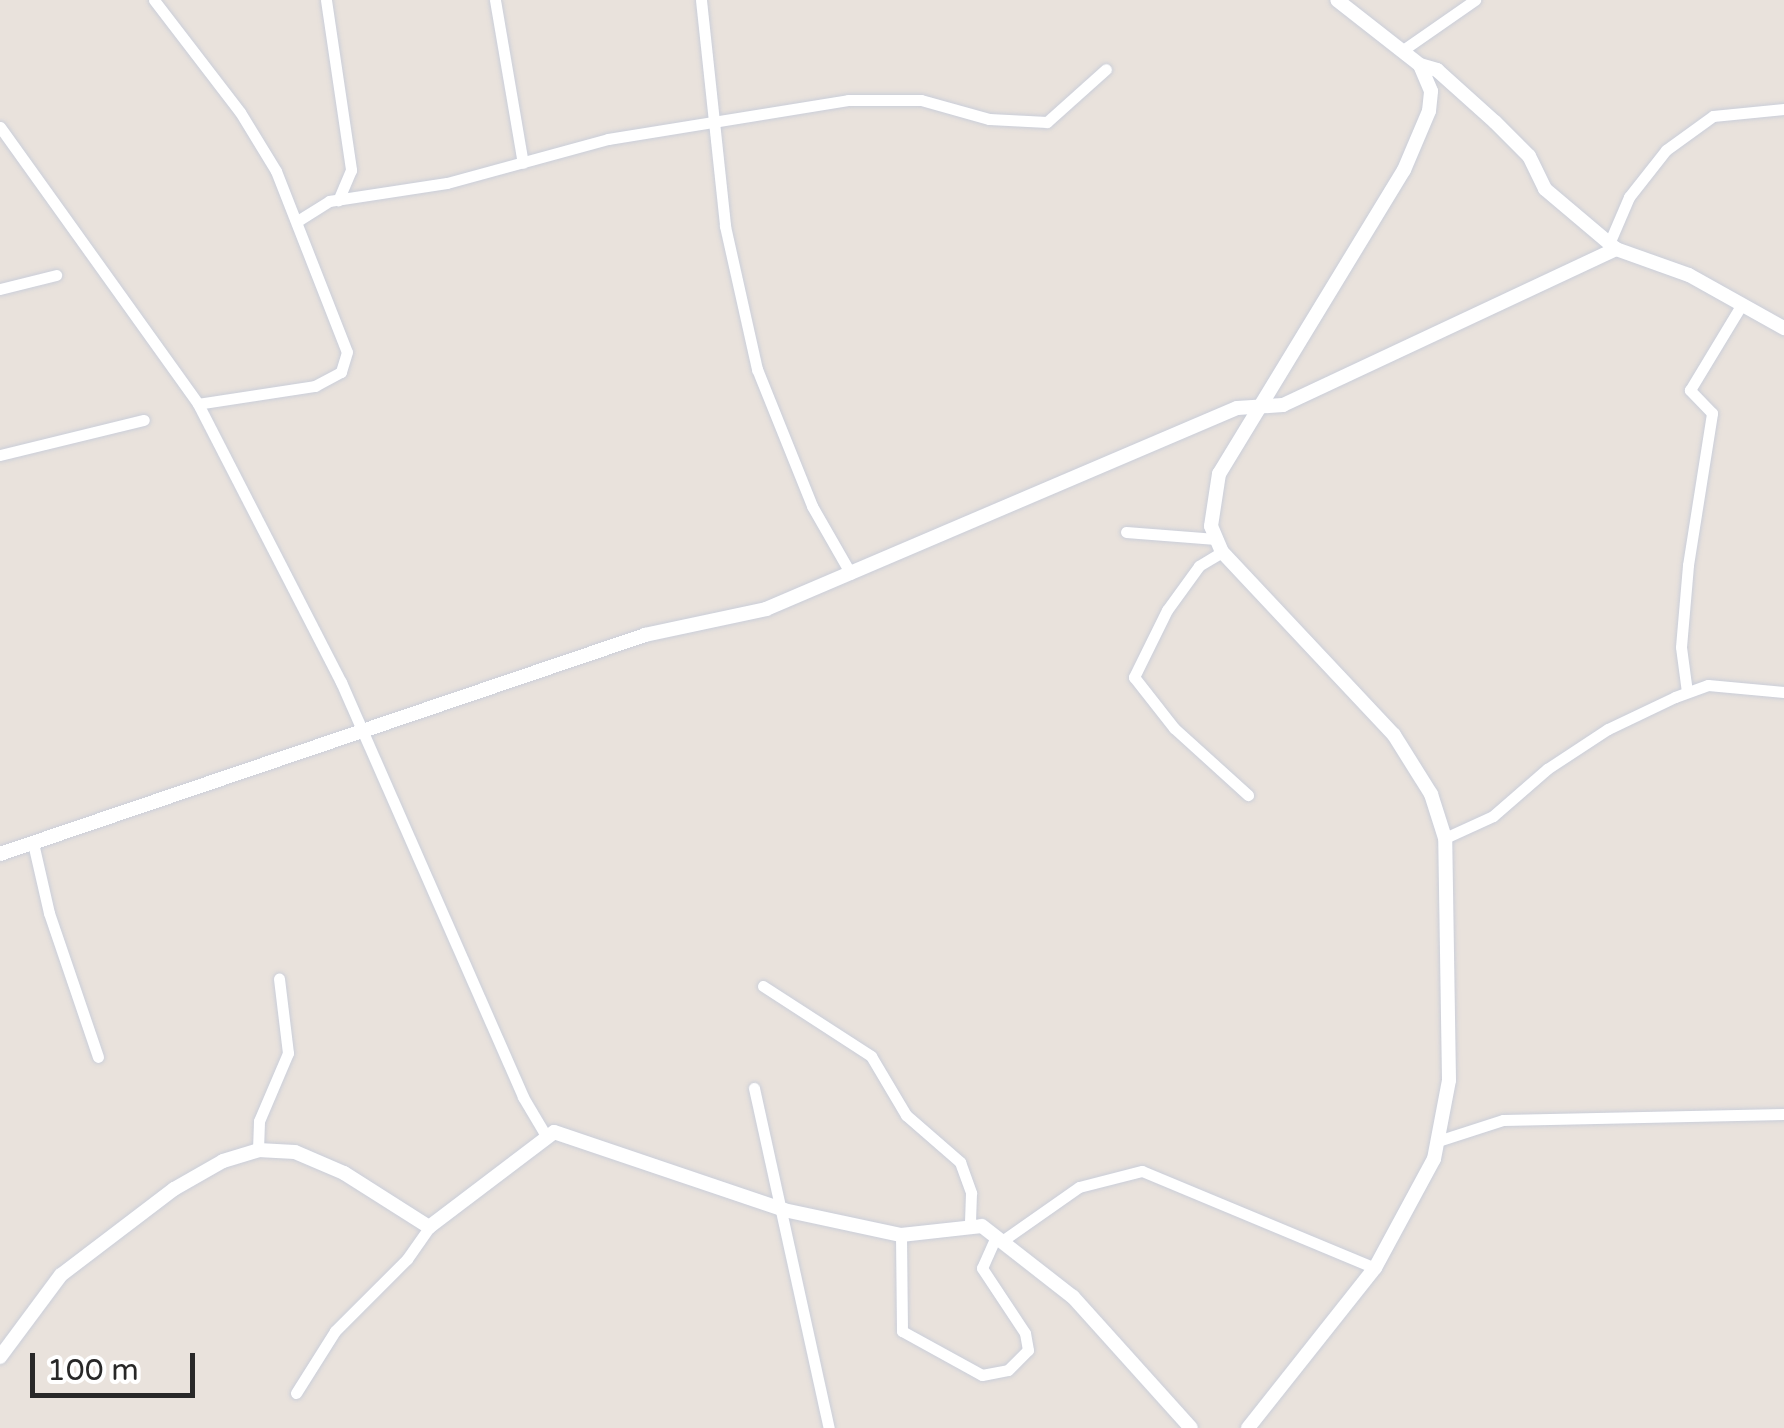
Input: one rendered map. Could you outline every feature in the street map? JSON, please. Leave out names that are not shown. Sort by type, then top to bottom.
[{"type":"street","points":[[154,0],[240,112],[299,220],[347,362],[334,379],[315,386],[198,404]]},
{"type":"street","points":[[326,0],[350,170],[338,200]]},
{"type":"street","points":[[496,0],[524,163]]},
{"type":"street","points":[[701,0],[725,226],[757,369],[806,492],[851,574]]},
{"type":"street","points":[[1337,0],[1420,65],[1456,85],[1529,156],[1545,190],[1614,244],[1689,276],[1784,328]]},
{"type":"street","points":[[1402,50],[1476,0]]},
{"type":"street","points":[[1248,1428],[1375,1268],[1442,1140],[1449,1080],[1444,838],[1431,794],[1394,735],[1219,546],[1210,496],[1263,408],[1276,378],[1404,170],[1429,111],[1431,90],[1420,65]]},
{"type":"street","points":[[299,220],[338,200],[447,184],[713,119],[877,97],[1047,122],[1106,70]]},
{"type":"street","points":[[0,854],[364,734],[645,635],[766,609],[1237,408],[1263,408],[1298,397],[1614,244],[1630,197],[1666,150],[1713,116],[1784,109]]},
{"type":"street","points":[[0,127],[198,404],[364,734],[523,1097],[545,1134],[784,1210],[901,1235],[970,1223],[999,1239],[1073,1297],[1192,1428]]},
{"type":"street","points":[[0,289],[56,274]]},
{"type":"street","points":[[1687,692],[1681,647],[1688,565],[1712,413],[1690,390],[1742,304]]},
{"type":"street","points":[[1276,378],[1298,397]]},
{"type":"street","points":[[0,455],[144,420]]},
{"type":"street","points":[[1126,532],[1219,546]]},
{"type":"street","points":[[1219,546],[1168,610],[1134,677],[1174,728],[1248,796]]},
{"type":"street","points":[[1444,838],[1493,816],[1546,769],[1608,729],[1687,692],[1708,685],[1784,692]]},
{"type":"street","points":[[33,843],[98,1057]]},
{"type":"street","points":[[258,1150],[259,1121],[288,1052],[279,979]]},
{"type":"street","points":[[763,986],[872,1056],[906,1115],[960,1162],[971,1193],[970,1223]]},
{"type":"street","points":[[754,1088],[784,1210],[829,1428]]},
{"type":"street","points":[[1442,1140],[1502,1120],[1784,1114]]},
{"type":"street","points":[[296,1393],[335,1331],[407,1259],[429,1227],[545,1134]]},
{"type":"street","points":[[0,1357],[61,1275],[174,1190],[258,1150],[296,1152],[344,1173],[429,1227]]},
{"type":"street","points":[[901,1235],[902,1331],[982,1376],[1008,1370],[1028,1350],[1025,1333],[982,1268],[999,1239],[1079,1186],[1142,1170],[1375,1268]]}]
